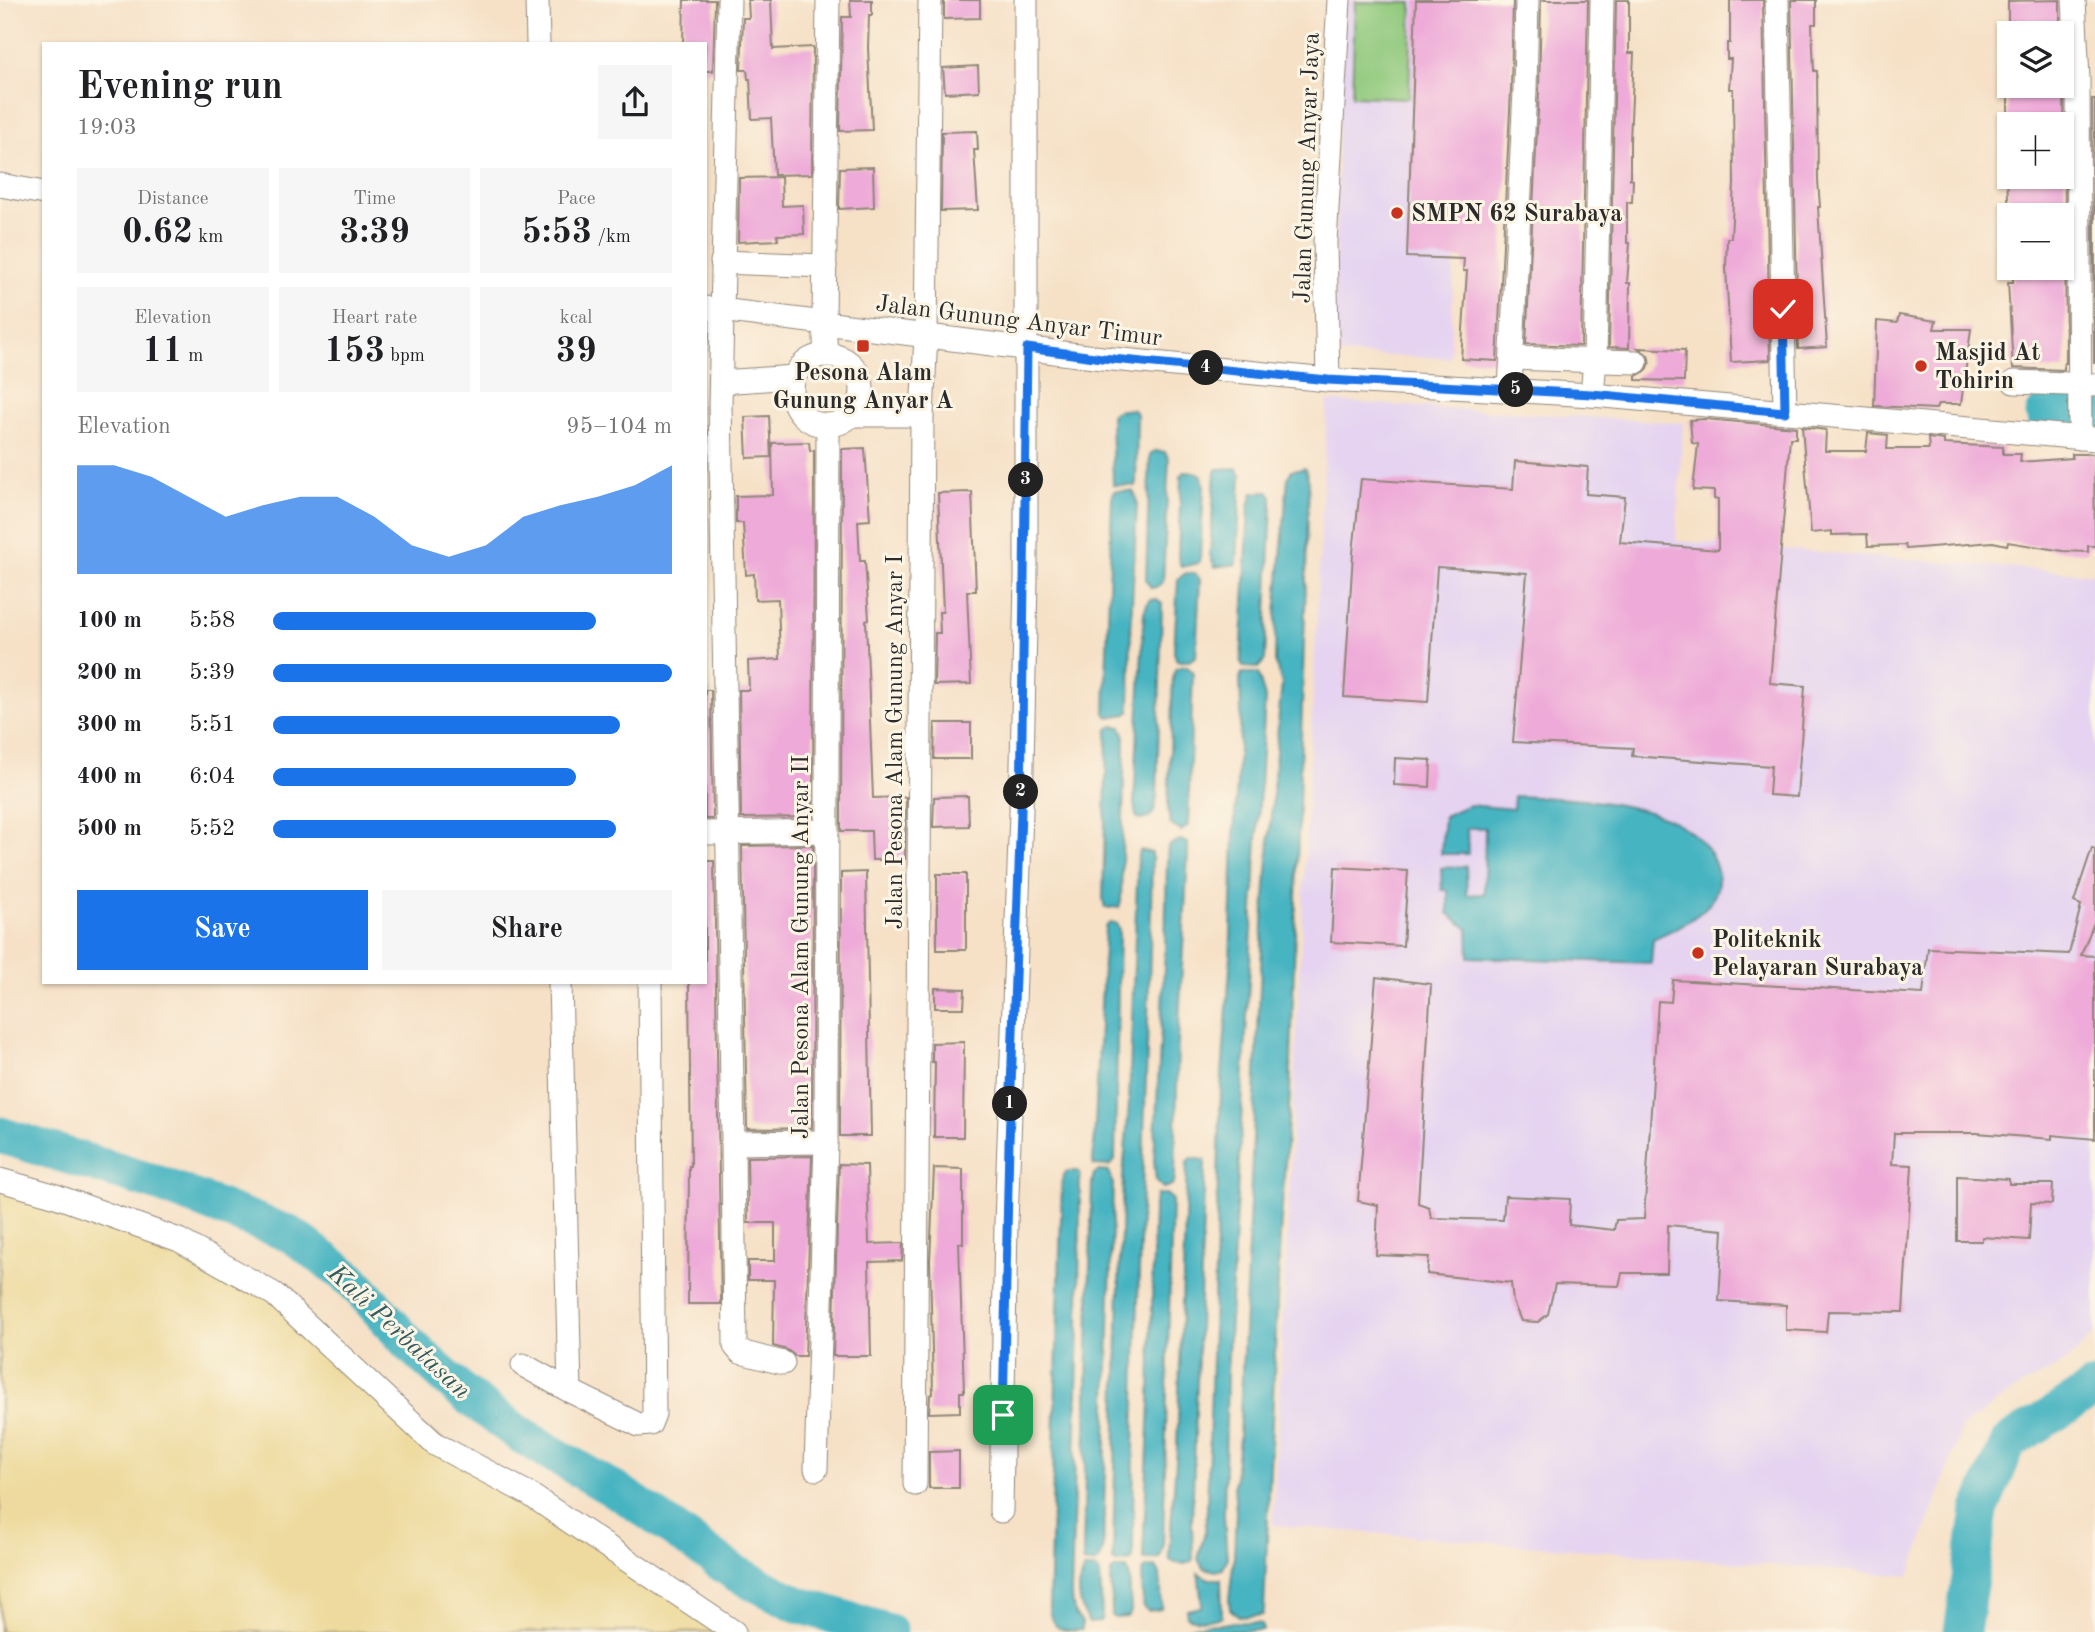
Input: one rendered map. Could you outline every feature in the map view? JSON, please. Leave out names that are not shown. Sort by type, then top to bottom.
[{"type":"street","points":[[537,0],[538,42]]},
{"type":"street","points":[[729,0],[722,262],[714,309],[721,382],[716,833],[733,1143],[734,1346],[740,1352],[783,1363]]},
{"type":"street","points":[[827,355],[824,322],[828,0]]},
{"type":"street","name":"Jalan Pesona Alam Gunung Anyar I","points":[[915,1484],[922,415],[926,335],[930,0]]},
{"type":"street","points":[[1001,1511],[1007,1209],[1021,812],[1027,348],[1026,0]]},
{"type":"street","name":"Jalan Gunung Anyar Jaya","points":[[1328,380],[1325,243],[1339,0]]},
{"type":"street","points":[[1510,390],[1527,0]]},
{"type":"street","points":[[1592,394],[1595,361],[1602,0]]},
{"type":"street","points":[[1777,0],[1785,412]]},
{"type":"street","points":[[2074,0],[2086,79],[2085,435]]},
{"type":"street","points":[[0,185],[42,193]]},
{"type":"street","points":[[722,262],[825,267]]},
{"type":"street","name":"Jalan Gunung Anyar Timur","points":[[714,309],[1102,358],[1328,380],[1592,394],[2085,435]]},
{"type":"street","points":[[827,355],[840,357],[852,365],[860,376],[863,390],[860,404],[853,415],[841,423],[828,426],[814,424],[802,416],[794,404],[791,391],[793,377],[801,366],[813,358],[827,355]]},
{"type":"street","points":[[1512,358],[1636,362]]},
{"type":"street","points":[[721,382],[793,377]]},
{"type":"street","points":[[2014,382],[2084,387]]},
{"type":"street","points":[[853,415],[922,415]]},
{"type":"street","name":"Jalan Pesona Alam Gunung Anyar II","points":[[816,1469],[825,1142],[828,426]]},
{"type":"street","points":[[716,833],[827,831]]},
{"type":"street","points":[[561,984],[570,1391]]},
{"type":"street","points":[[523,1365],[639,1426],[650,1424],[654,1415],[650,984]]},
{"type":"street","points":[[733,1143],[825,1142]]},
{"type":"street","points":[[0,1180],[53,1195],[179,1240],[274,1294],[435,1444],[529,1494],[734,1632]]},
{"type":"shaded area","name":"SMPN 62 Surabaya","points":[[1345,0],[1466,0],[1450,358],[1333,354],[1340,73]]},
{"type":"shaded area","name":"Politeknik Pelayaran Surabaya","points":[[1327,401],[1683,423],[1676,541],[2095,574],[2095,1333],[2069,1360],[2013,1391],[1963,1427],[1909,1576],[1273,1525]]},
{"type":"green space","points":[[1355,2],[1412,3],[1409,98],[1352,96]]},
{"type":"sand","points":[[0,1180],[53,1195],[274,1294],[395,1409],[734,1632],[0,1632]]},
{"type":"water","points":[[1132,409],[1137,414],[1136,486],[1113,485],[1111,415],[1116,411]]},
{"type":"water","points":[[1155,451],[1165,452],[1169,459],[1163,582],[1151,588],[1146,580],[1150,454]]},
{"type":"water","points":[[1236,468],[1241,474],[1237,564],[1215,567],[1210,555],[1215,472],[1217,469]]},
{"type":"water","points":[[1305,468],[1309,482],[1290,1094],[1280,1234],[1264,1610],[1263,1615],[1239,1617],[1230,1609],[1229,1599],[1234,1556],[1234,1486],[1239,1437],[1263,923],[1282,684],[1275,662],[1276,614],[1288,477],[1292,470]]},
{"type":"water","points":[[1184,472],[1198,473],[1202,476],[1204,486],[1199,563],[1181,567],[1178,557],[1181,476]]},
{"type":"water","points":[[1114,491],[1132,491],[1137,504],[1130,711],[1127,714],[1108,717],[1105,713]]},
{"type":"water","points":[[1269,492],[1272,502],[1265,660],[1258,668],[1243,667],[1241,662],[1249,506],[1253,493]]},
{"type":"water","points":[[1186,573],[1196,574],[1200,580],[1196,656],[1189,661],[1177,661],[1174,652],[1178,579]]},
{"type":"water","points":[[1157,599],[1162,604],[1157,795],[1152,815],[1140,820],[1136,816],[1134,803],[1144,612],[1149,600]]},
{"type":"water","points":[[1186,666],[1193,672],[1188,826],[1181,831],[1170,824],[1168,807],[1173,677],[1176,668]]},
{"type":"water","points":[[1242,673],[1258,673],[1265,698],[1227,1373],[1224,1515],[1227,1559],[1223,1569],[1216,1571],[1203,1568],[1198,1559],[1207,1508],[1221,1088],[1230,967]]},
{"type":"water","points":[[1113,726],[1121,727],[1125,736],[1121,902],[1119,907],[1105,908],[1103,899],[1107,736],[1108,729]]},
{"type":"water","points":[[1514,796],[1599,802],[1631,807],[1661,816],[1686,829],[1706,847],[1717,871],[1718,884],[1714,896],[1708,906],[1687,922],[1653,939],[1651,963],[1469,957],[1468,929],[1448,913],[1448,890],[1442,890],[1441,868],[1466,866],[1467,895],[1484,894],[1485,828],[1467,828],[1468,854],[1441,854],[1444,816],[1469,805],[1513,809]]},
{"type":"water","points":[[1180,840],[1188,843],[1188,853],[1178,1043],[1175,1178],[1173,1185],[1163,1188],[1156,1181],[1154,1160],[1167,860],[1168,846]]},
{"type":"water","points":[[1141,850],[1152,853],[1133,1558],[1131,1561],[1116,1563],[1113,1561],[1119,1284],[1138,854]]},
{"type":"water","points":[[1116,923],[1119,930],[1115,1160],[1109,1166],[1093,1163],[1105,927]]},
{"type":"water","points":[[1191,1158],[1205,1160],[1205,1163],[1192,1521],[1193,1560],[1182,1564],[1170,1560],[1169,1552],[1177,1448],[1187,1162]]},
{"type":"water","points":[[1099,1171],[1109,1172],[1113,1184],[1103,1549],[1100,1559],[1086,1564],[1083,1555],[1092,1182],[1094,1174]]},
{"type":"water","points":[[1064,1173],[1080,1173],[1079,1325],[1071,1595],[1075,1615],[1082,1622],[1082,1630],[1058,1628],[1052,1621],[1049,1608],[1062,1183]]},
{"type":"water","points":[[1157,1194],[1166,1194],[1172,1199],[1163,1547],[1160,1558],[1144,1560],[1154,1204]]},
{"type":"water","points":[[1156,1567],[1160,1574],[1162,1605],[1161,1609],[1149,1611],[1143,1607],[1142,1573],[1146,1568]]},
{"type":"water","points":[[1084,1569],[1096,1569],[1100,1574],[1102,1618],[1099,1622],[1089,1623],[1080,1603],[1079,1589]]},
{"type":"water","points":[[1115,1569],[1127,1569],[1129,1574],[1131,1612],[1127,1617],[1112,1616],[1111,1572]]},
{"type":"water","points":[[1198,1573],[1209,1579],[1221,1579],[1222,1616],[1205,1620],[1187,1617],[1186,1610],[1201,1607],[1202,1603]]},
{"type":"water","points":[[1258,1623],[1263,1630],[1189,1632],[1188,1628],[1198,1625]]},
{"type":"building","points":[[684,0],[715,0],[713,71],[707,71],[707,42],[683,42]]},
{"type":"building","points":[[748,0],[771,0],[773,49],[813,47],[812,174],[774,175],[771,118],[752,119],[750,79],[747,70],[741,70],[743,18],[749,18]]},
{"type":"building","points":[[850,0],[872,0],[868,48],[872,130],[840,131],[842,17],[851,17]]},
{"type":"building","points":[[944,0],[980,0],[980,18],[944,19]]},
{"type":"building","points":[[1416,0],[1513,0],[1497,361],[1461,359],[1467,271],[1463,271],[1464,259],[1407,257]]},
{"type":"building","points":[[1541,0],[1588,0],[1581,346],[1526,344]]},
{"type":"building","points":[[1616,0],[1629,0],[1629,53],[1634,53],[1630,141],[1632,202],[1627,202],[1627,243],[1630,243],[1627,283],[1630,283],[1629,348],[1609,347]]},
{"type":"building","points":[[1730,0],[1763,0],[1770,360],[1731,362],[1726,267],[1727,238],[1731,238],[1734,184],[1733,89],[1729,89],[1731,59],[1727,59],[1727,43],[1730,43]]},
{"type":"building","points":[[1791,0],[1816,0],[1816,24],[1812,24],[1814,71],[1817,71],[1818,207],[1827,347],[1798,349]]},
{"type":"building","points":[[2060,0],[2060,21],[2008,21],[2008,1]]},
{"type":"building","points":[[978,66],[979,91],[945,93],[943,68]]},
{"type":"building","points":[[2008,98],[2064,98],[2064,112],[2008,112]]},
{"type":"building","points":[[2092,99],[2095,99],[2095,363],[2094,363]]},
{"type":"building","points":[[977,131],[978,150],[974,150],[978,210],[941,211],[942,132]]},
{"type":"building","points":[[873,167],[874,207],[839,209],[840,168]]},
{"type":"building","points":[[781,177],[782,206],[803,205],[804,234],[777,235],[778,240],[738,242],[739,178]]},
{"type":"building","points":[[2008,189],[2065,189],[2065,203],[2008,203]]},
{"type":"building","points":[[2065,280],[2064,370],[2013,368],[2008,282]]},
{"type":"building","name":"Masjid At Tohirin","points":[[1899,315],[1936,321],[1934,329],[1971,329],[1961,404],[1938,404],[1936,409],[1874,406],[1877,321],[1897,323]]},
{"type":"building","points":[[1638,348],[1685,350],[1684,381],[1636,380],[1636,376],[1647,370],[1650,363],[1648,355]]},
{"type":"building","points":[[769,416],[771,457],[747,458],[745,417]]},
{"type":"building","points":[[1690,420],[1796,427],[1796,438],[1790,438],[1770,683],[1805,686],[1797,797],[1769,795],[1771,766],[1632,756],[1633,748],[1513,742],[1527,573],[1437,567],[1428,702],[1344,697],[1353,553],[1361,479],[1513,489],[1515,461],[1588,467],[1586,494],[1625,497],[1620,542],[1718,550],[1718,500],[1714,499],[1714,491],[1693,490],[1698,444],[1692,443]]},
{"type":"building","points":[[1802,427],[1826,430],[1825,451],[1866,451],[1868,433],[1888,435],[1887,449],[1929,449],[1928,438],[1944,440],[1944,444],[2003,447],[2003,454],[2021,454],[2020,462],[2072,458],[2072,454],[2094,454],[2095,546],[2088,546],[2088,552],[2063,551],[2008,542],[2007,545],[1993,542],[1906,549],[1905,545],[1868,546],[1867,534],[1832,535],[1832,531],[1811,533]]},
{"type":"building","points":[[809,442],[810,451],[814,450],[813,817],[741,818],[739,690],[749,690],[748,661],[780,659],[778,599],[755,600],[754,574],[746,575],[743,523],[736,523],[736,496],[773,495],[772,443]]},
{"type":"building","points":[[865,448],[870,520],[858,521],[860,561],[865,561],[869,619],[866,620],[873,798],[906,797],[905,859],[872,860],[871,831],[841,831],[842,449]]},
{"type":"building","points":[[972,492],[976,591],[967,591],[971,684],[934,685],[935,633],[940,633],[939,612],[943,612],[938,493]]},
{"type":"building","points":[[707,690],[711,690],[713,819],[707,819]]},
{"type":"building","points":[[935,723],[971,723],[971,759],[934,759]]},
{"type":"building","points":[[1395,758],[1431,760],[1430,787],[1394,785]]},
{"type":"building","points":[[968,796],[969,826],[933,827],[934,797]]},
{"type":"building","points":[[813,845],[812,1128],[747,1129],[742,846]]},
{"type":"building","points":[[2092,848],[2095,849],[2095,920],[2081,955],[2095,956],[2095,1139],[2052,1135],[2052,1139],[1977,1133],[1894,1133],[1892,1164],[1912,1165],[1903,1312],[1828,1311],[1826,1332],[1786,1330],[1786,1305],[1719,1301],[1723,1230],[1668,1225],[1667,1273],[1622,1273],[1619,1286],[1555,1284],[1548,1314],[1538,1322],[1521,1321],[1513,1302],[1511,1283],[1427,1274],[1429,1257],[1376,1255],[1378,1205],[1358,1201],[1376,977],[1431,984],[1418,1203],[1429,1207],[1431,1218],[1503,1220],[1505,1196],[1570,1199],[1569,1225],[1614,1230],[1616,1220],[1644,1219],[1658,1001],[1671,1002],[1673,980],[1923,994],[1928,948],[2069,954],[2081,905],[2074,902]]},
{"type":"building","points":[[707,861],[714,861],[721,1304],[688,1304],[691,1166],[689,984],[707,984]]},
{"type":"building","points":[[1335,867],[1408,871],[1403,946],[1331,942]]},
{"type":"building","points":[[866,872],[871,1136],[840,1136],[841,873]]},
{"type":"building","points":[[937,874],[966,874],[966,950],[937,950]]},
{"type":"building","points":[[935,988],[965,989],[964,1008],[935,1008]]},
{"type":"building","points":[[964,1042],[963,1137],[934,1137],[935,1062],[932,1062],[932,1043]]},
{"type":"building","points":[[812,1156],[805,1356],[795,1356],[787,1350],[773,1346],[774,1280],[748,1280],[748,1261],[775,1261],[775,1223],[748,1223],[747,1157]]},
{"type":"building","points":[[839,1164],[867,1165],[869,1244],[903,1243],[902,1261],[869,1262],[871,1356],[833,1356]]},
{"type":"building","points":[[934,1168],[963,1169],[963,1244],[959,1243],[964,1392],[960,1392],[960,1412],[929,1413],[930,1395],[933,1394],[930,1261]]},
{"type":"building","points":[[1957,1176],[2009,1179],[2009,1184],[2053,1184],[2052,1204],[2031,1203],[2029,1240],[1982,1237],[1982,1241],[1957,1241]]},
{"type":"building","points":[[959,1451],[959,1488],[929,1488],[929,1452]]},
{"type":"waterway","points":[[2044,414],[2095,417]]},
{"type":"waterway","name":"Kali Perbatasan","points":[[0,1135],[159,1184],[292,1235],[352,1280],[409,1344],[462,1392],[522,1436],[630,1499],[735,1573],[797,1604],[889,1632]]},
{"type":"waterway","name":"Kali Perbatasan","points":[[1962,1632],[1980,1510],[2009,1442],[2095,1388]]},
{"type":"place","name":"SMPN 62 Surabaya","points":[[1397,213]]},
{"type":"place","name":"Pesona Alam Gunung Anyar A","points":[[863,346]]},
{"type":"place","name":"Masjid At Tohirin","points":[[1921,366]]},
{"type":"place","name":"Politeknik Pelayaran Surabaya","points":[[1698,953]]},
{"type":"route","points":[[1003,1415],[1006,1223],[1021,812],[1027,348],[1328,380],[1592,394],[1785,412],[1783,309]]}]
